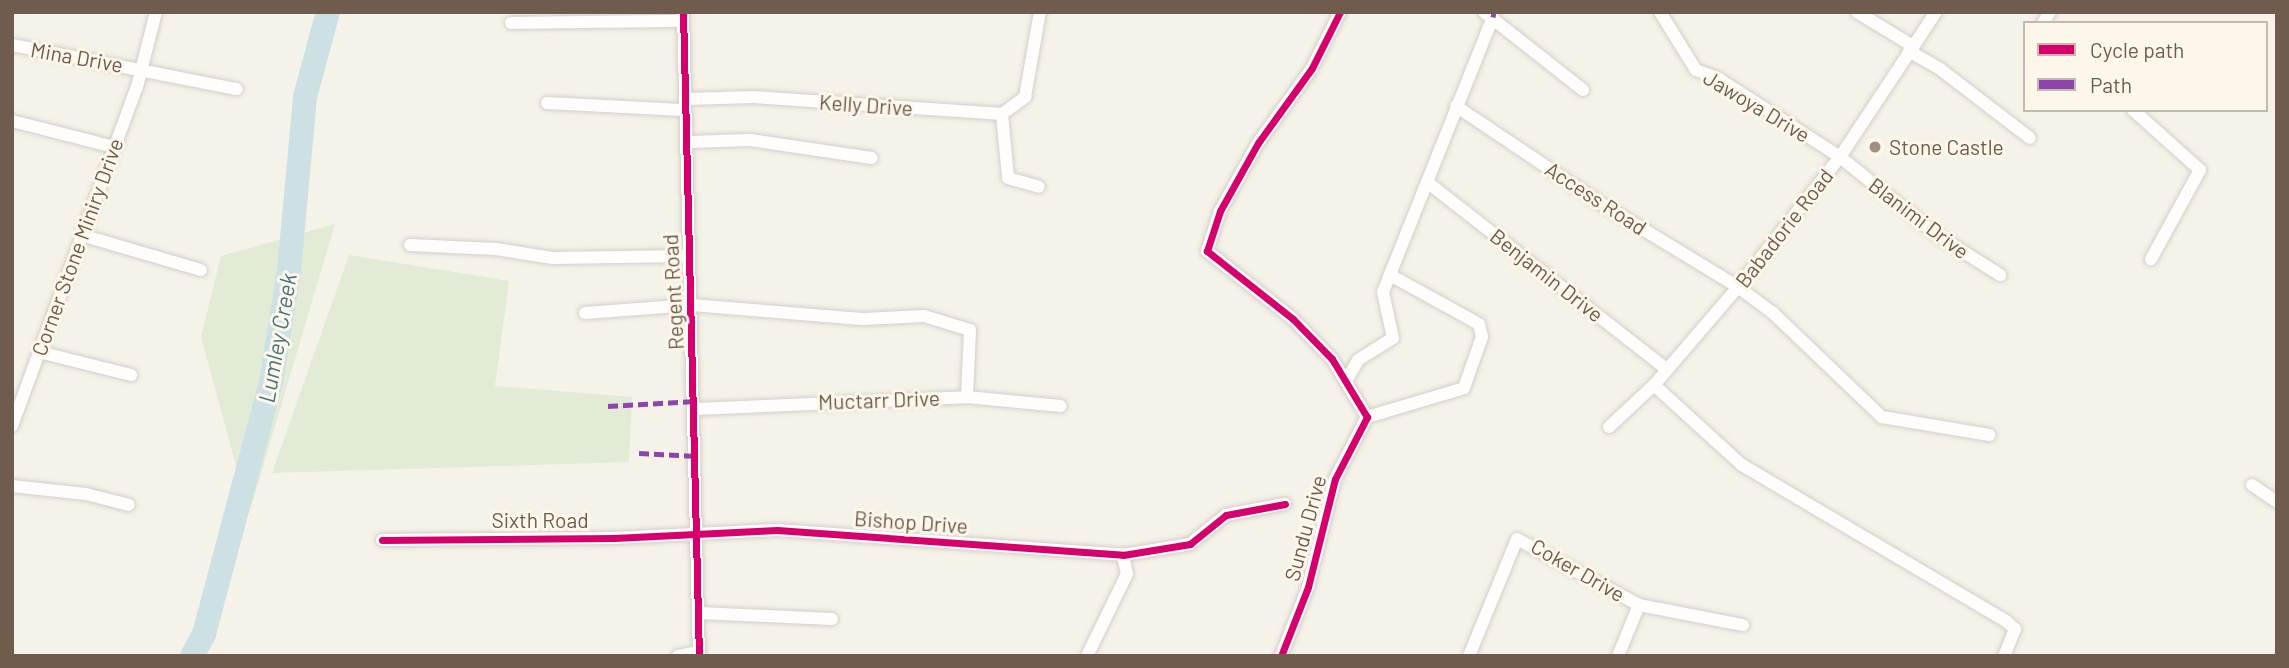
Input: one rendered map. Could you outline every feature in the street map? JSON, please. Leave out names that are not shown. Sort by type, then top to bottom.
[{"type":"street","name":"Corner Stone Miniry Drive","points":[[12,426],[142,68],[156,12]]},
{"type":"street","points":[[1039,187],[1008,178],[1002,114],[1025,97],[1040,12]]},
{"type":"street","points":[[1340,12],[1312,68],[1258,144],[1220,211],[1207,251],[1293,319],[1332,359],[1367,417],[1464,388],[1482,337],[1479,324],[1390,275]]},
{"type":"street","name":"Jawoya Drive","points":[[1660,12],[1696,70],[1719,79],[1840,157]]},
{"type":"street","points":[[1857,12],[1940,68],[2030,138]]},
{"type":"street","name":"Babadorie Road","points":[[1609,426],[1654,385],[1738,287],[1840,157],[1937,12]]},
{"type":"street","points":[[1346,380],[1359,360],[1393,338],[1393,327],[1382,298],[1488,15],[1583,90]]},
{"type":"street","points":[[511,23],[683,16]]},
{"type":"street","name":"Regent Road","points":[[683,16],[696,409],[699,654]]},
{"type":"street","name":"Mina Drive","points":[[12,45],[142,68],[237,89]]},
{"type":"street","name":"Kelly Drive","points":[[547,103],[685,105],[753,97],[1002,114]]},
{"type":"street","name":"Access Road","points":[[1456,106],[1605,206],[1738,287],[1773,313],[1882,416],[1989,435]]},
{"type":"street","points":[[2137,112],[2200,170],[2151,259]]},
{"type":"street","points":[[12,121],[114,147]]},
{"type":"street","points":[[689,142],[750,140],[872,158]]},
{"type":"street","name":"Blanimi Drive","points":[[1840,157],[1937,234],[2000,275]]},
{"type":"street","name":"Benjamin Drive","points":[[1427,182],[1666,369]]},
{"type":"street","points":[[82,235],[201,270]]},
{"type":"street","points":[[410,245],[496,249],[552,258],[690,256]]},
{"type":"street","points":[[586,313],[692,305],[864,319],[923,316],[970,330],[967,397]]},
{"type":"street","points":[[38,352],[131,375]]},
{"type":"street","points":[[1654,385],[1742,465],[2007,622],[2015,629],[2004,656]]},
{"type":"street","name":"Muctarr Drive","points":[[696,409],[967,397],[1061,406]]},
{"type":"street","name":"Sundu Drive","points":[[1281,656],[1308,587],[1335,479],[1367,417]]},
{"type":"street","points":[[2252,485],[2277,502]]},
{"type":"street","points":[[12,486],[86,494],[129,505]]},
{"type":"street","name":"Bishop Drive","points":[[698,536],[730,530],[777,530],[1123,555],[1190,544],[1226,515],[1285,505]]},
{"type":"street","name":"Sixth Road","points":[[382,540],[698,536]]},
{"type":"street","name":"Coker Drive","points":[[1469,656],[1517,539],[1639,605]]},
{"type":"street","points":[[1087,656],[1127,574],[1123,555]]},
{"type":"street","points":[[1618,656],[1639,605],[1743,625]]},
{"type":"street","points":[[699,613],[832,619]]},
{"type":"street","points":[[678,656],[699,654]]},
{"type":"green space","points":[[335,224],[249,514],[201,337],[221,256]]},
{"type":"green space","points":[[349,255],[509,281],[495,386],[632,397],[629,462],[272,473]]},
{"type":"waterway","name":"Lumley Creek","points":[[192,656],[204,634],[271,383],[289,270],[305,97],[328,12]]},
{"type":"marked path","points":[[1493,17],[1494,12]]},
{"type":"marked path","points":[[608,406],[696,401]]},
{"type":"marked path","points":[[639,453],[697,456]]},
{"type":"cycle path","points":[[683,12],[699,656]]},
{"type":"cycle path","points":[[1281,656],[1308,587],[1335,479],[1367,417],[1332,359],[1293,319],[1207,251],[1220,211],[1258,143],[1312,68],[1340,12]]},
{"type":"cycle path","points":[[382,540],[614,538],[777,530],[1123,555],[1190,544],[1226,515],[1285,504]]},
{"type":"place","name":"Stone Castle","points":[[1875,147]]}]
